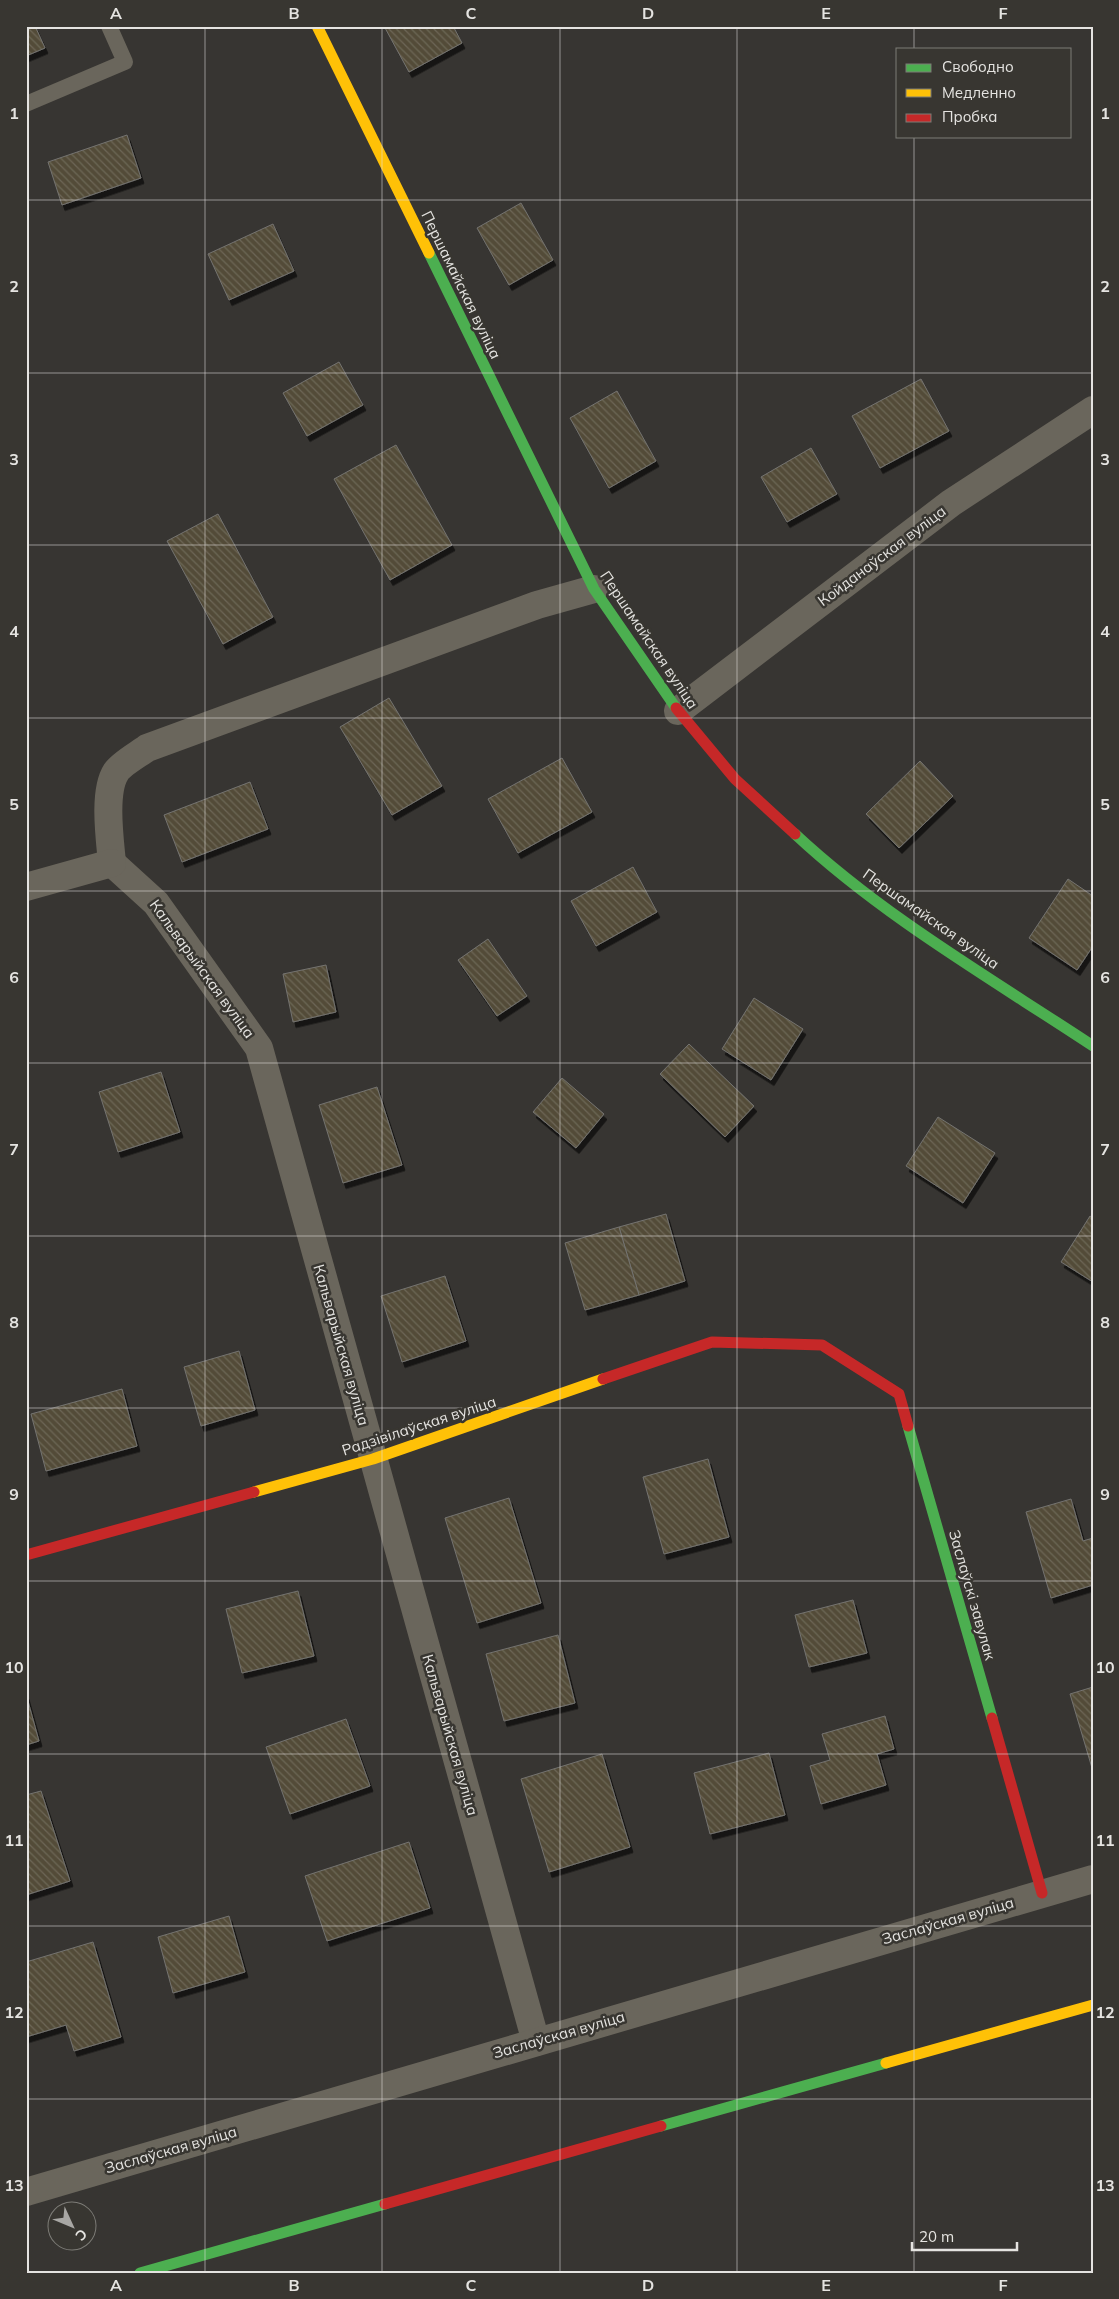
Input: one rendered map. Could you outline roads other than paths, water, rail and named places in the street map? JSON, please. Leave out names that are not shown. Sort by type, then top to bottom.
[{"type":"street","name":"Першамайская вуліца","points":[[317,26],[594,589],[678,712],[735,779],[816,854],[900,919],[1093,1046]]},
{"type":"street","name":"Койданаўская вуліца","points":[[678,712],[950,503],[1093,410]]},
{"type":"street","points":[[26,887],[112,863],[108,818],[110,794],[116,772],[147,748],[537,605],[594,589]]},
{"type":"street","name":"Кальварыйская вуліца","points":[[112,863],[156,903],[259,1048],[536,2042]]},
{"type":"street","name":"Радзівілаўская вуліца","points":[[26,1555],[373,1459],[712,1342],[822,1345]]},
{"type":"street","name":"Заслаўскі завулак","points":[[822,1345],[899,1394],[1042,1893]]},
{"type":"street","name":"Заслаўская вуліца","points":[[26,2192],[1093,1879]]},
{"type":"street","points":[[140,2273],[1093,2005]]},
{"type":"lane","points":[[26,104],[125,62],[109,26]]}]
